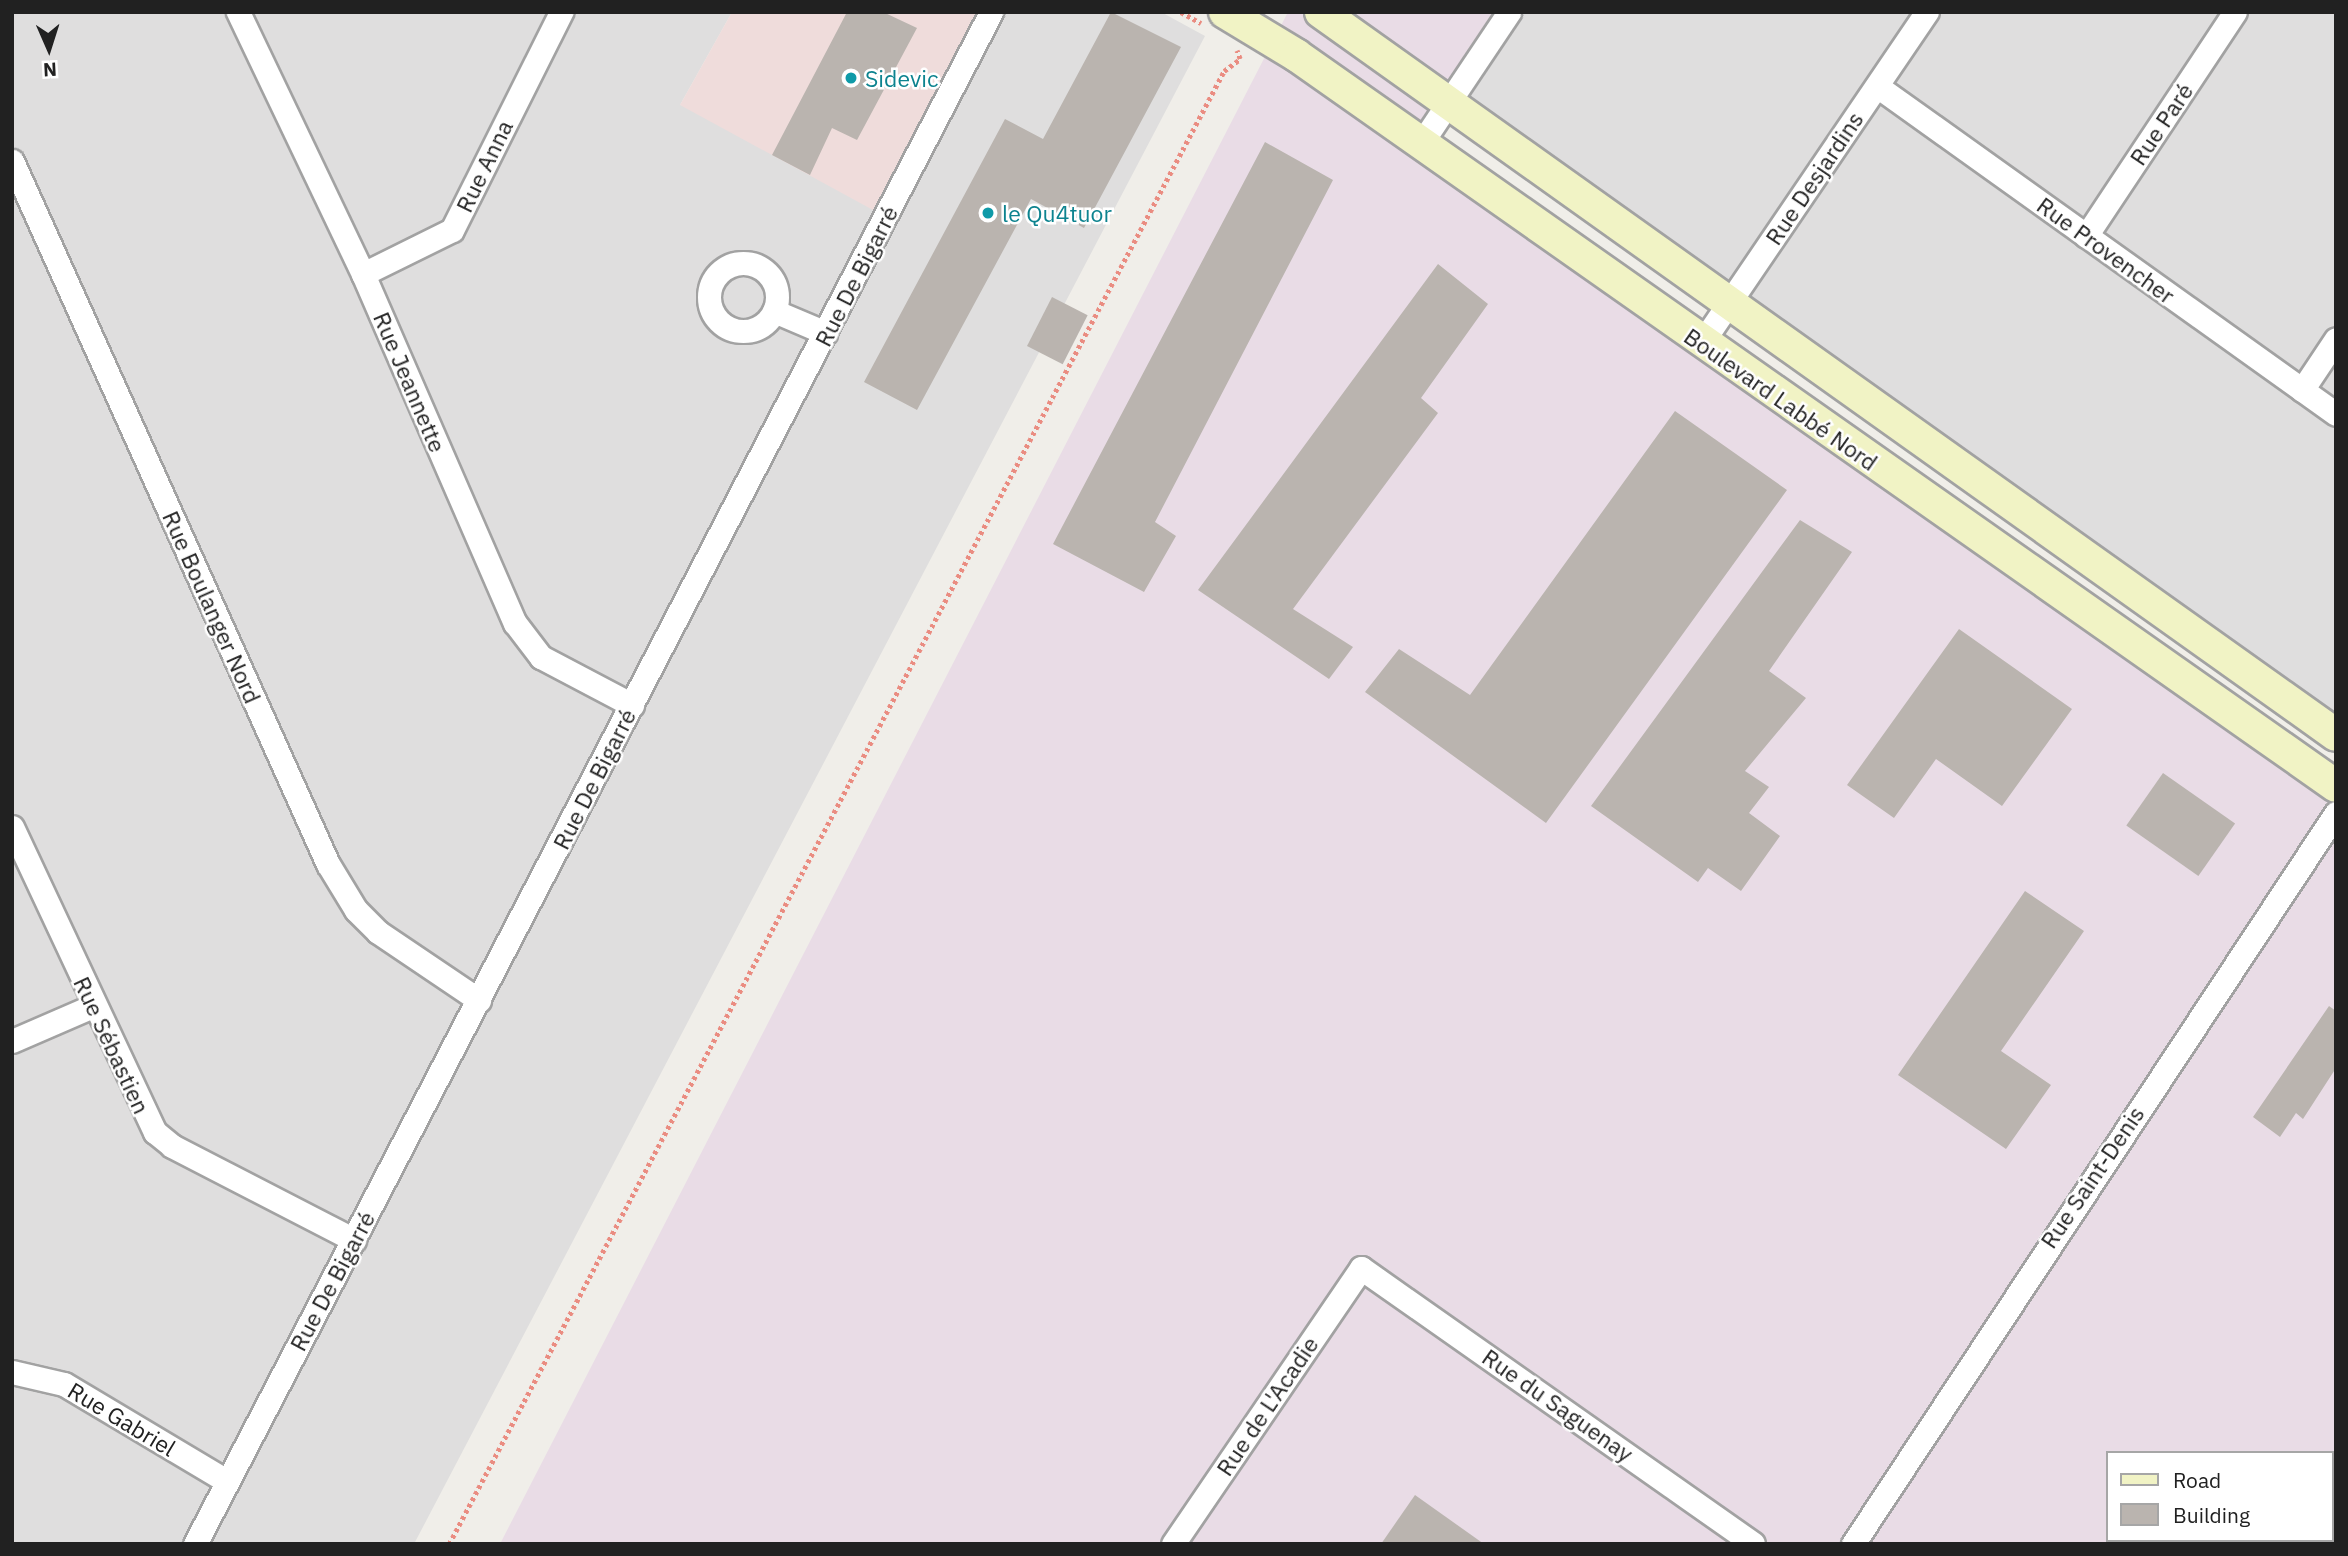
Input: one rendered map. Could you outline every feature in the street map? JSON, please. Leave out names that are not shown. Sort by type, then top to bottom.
[{"type":"main road","name":"Boulevard Labbé Nord","points":[[1225,12],[1296,55],[1701,344],[2336,786]]},
{"type":"main road","points":[[1321,12],[1447,105],[1729,302],[2336,735]]},
{"type":"street","name":"Rue Jeannette","points":[[239,12],[363,274],[515,623],[541,657],[632,705]]},
{"type":"street","name":"Rue Anna","points":[[363,274],[452,230],[561,12]]},
{"type":"street","name":"Rue De Bigarré","points":[[195,1544],[991,12]]},
{"type":"street","points":[[1420,145],[1510,12]]},
{"type":"street","name":"Rue Desjardins","points":[[1701,344],[1927,12]]},
{"type":"street","name":"Rue Paré","points":[[2086,236],[2235,12]]},
{"type":"street","name":"Rue Provencher","points":[[1877,86],[2336,414]]},
{"type":"street","name":"Rue Boulanger Nord","points":[[12,161],[328,864],[356,910],[378,932],[479,1000]]},
{"type":"street","points":[[774,311],[826,333]]},
{"type":"street","points":[[2302,390],[2336,339]]},
{"type":"street","name":"Rue Saint-Denis","points":[[1853,1544],[2336,813]]},
{"type":"street","name":"Rue Sébastien","points":[[12,827],[93,1006],[155,1132],[172,1146],[354,1240]]},
{"type":"street","points":[[12,1041],[93,1006]]},
{"type":"street","name":"Rue de L'Acadie","points":[[1173,1544],[1361,1268]]},
{"type":"street","name":"Rue du Saguenay","points":[[1361,1268],[1753,1544]]},
{"type":"street","name":"Rue Gabriel","points":[[12,1372],[64,1384],[227,1481]]},
{"type":"path","points":[[449,1544],[1224,71]]},
{"type":"shaded area","points":[[12,12],[732,12],[680,105],[981,12],[1161,12],[1205,36],[414,1544],[12,1544]]},
{"type":"shaded area","points":[[732,12],[981,12],[873,210],[680,105]]},
{"type":"shaded area","points":[[1288,12],[1524,12],[1427,161],[2336,802],[2336,1544],[500,1544]]},
{"type":"shaded area","points":[[1524,12],[2336,12],[2336,731],[1462,106]]},
{"type":"building","name":"Sidevic","points":[[847,12],[883,12],[917,28],[857,140],[832,128],[810,175],[772,155]]},
{"type":"building","name":"le Qu4tuor","points":[[1111,12],[1181,47],[1084,228],[1031,199],[917,410],[864,382],[1005,119],[1043,139]]},
{"type":"building","points":[[1265,142],[1333,180],[1155,522],[1176,536],[1144,592],[1053,544]]},
{"type":"building","points":[[1438,264],[1488,304],[1421,398],[1438,413],[1293,609],[1353,647],[1329,679],[1198,590]]},
{"type":"building","points":[[1052,297],[1088,315],[1063,364],[1027,346]]},
{"type":"building","points":[[1675,411],[1787,490],[1546,823],[1365,692],[1399,649],[1470,695]]},
{"type":"building","points":[[1800,520],[1852,552],[1769,671],[1806,698],[1745,771],[1769,787],[1749,813],[1780,836],[1741,891],[1708,868],[1698,882],[1591,806]]},
{"type":"building","points":[[1959,629],[2072,709],[2002,806],[1936,759],[1894,818],[1847,785]]},
{"type":"building","points":[[2163,773],[2235,823],[2198,876],[2126,825]]},
{"type":"building","points":[[2025,891],[2084,931],[2001,1051],[2051,1085],[2006,1149],[1898,1075]]},
{"type":"building","points":[[2329,1006],[2336,1011],[2336,1068],[2303,1119],[2296,1113],[2280,1137],[2253,1117]]},
{"type":"building","points":[[1415,1495],[1484,1544],[1381,1544]]},
{"type":"place","name":"Sidevic","points":[[851,78]]},
{"type":"place","name":"le Qu4tuor","points":[[988,213]]}]
